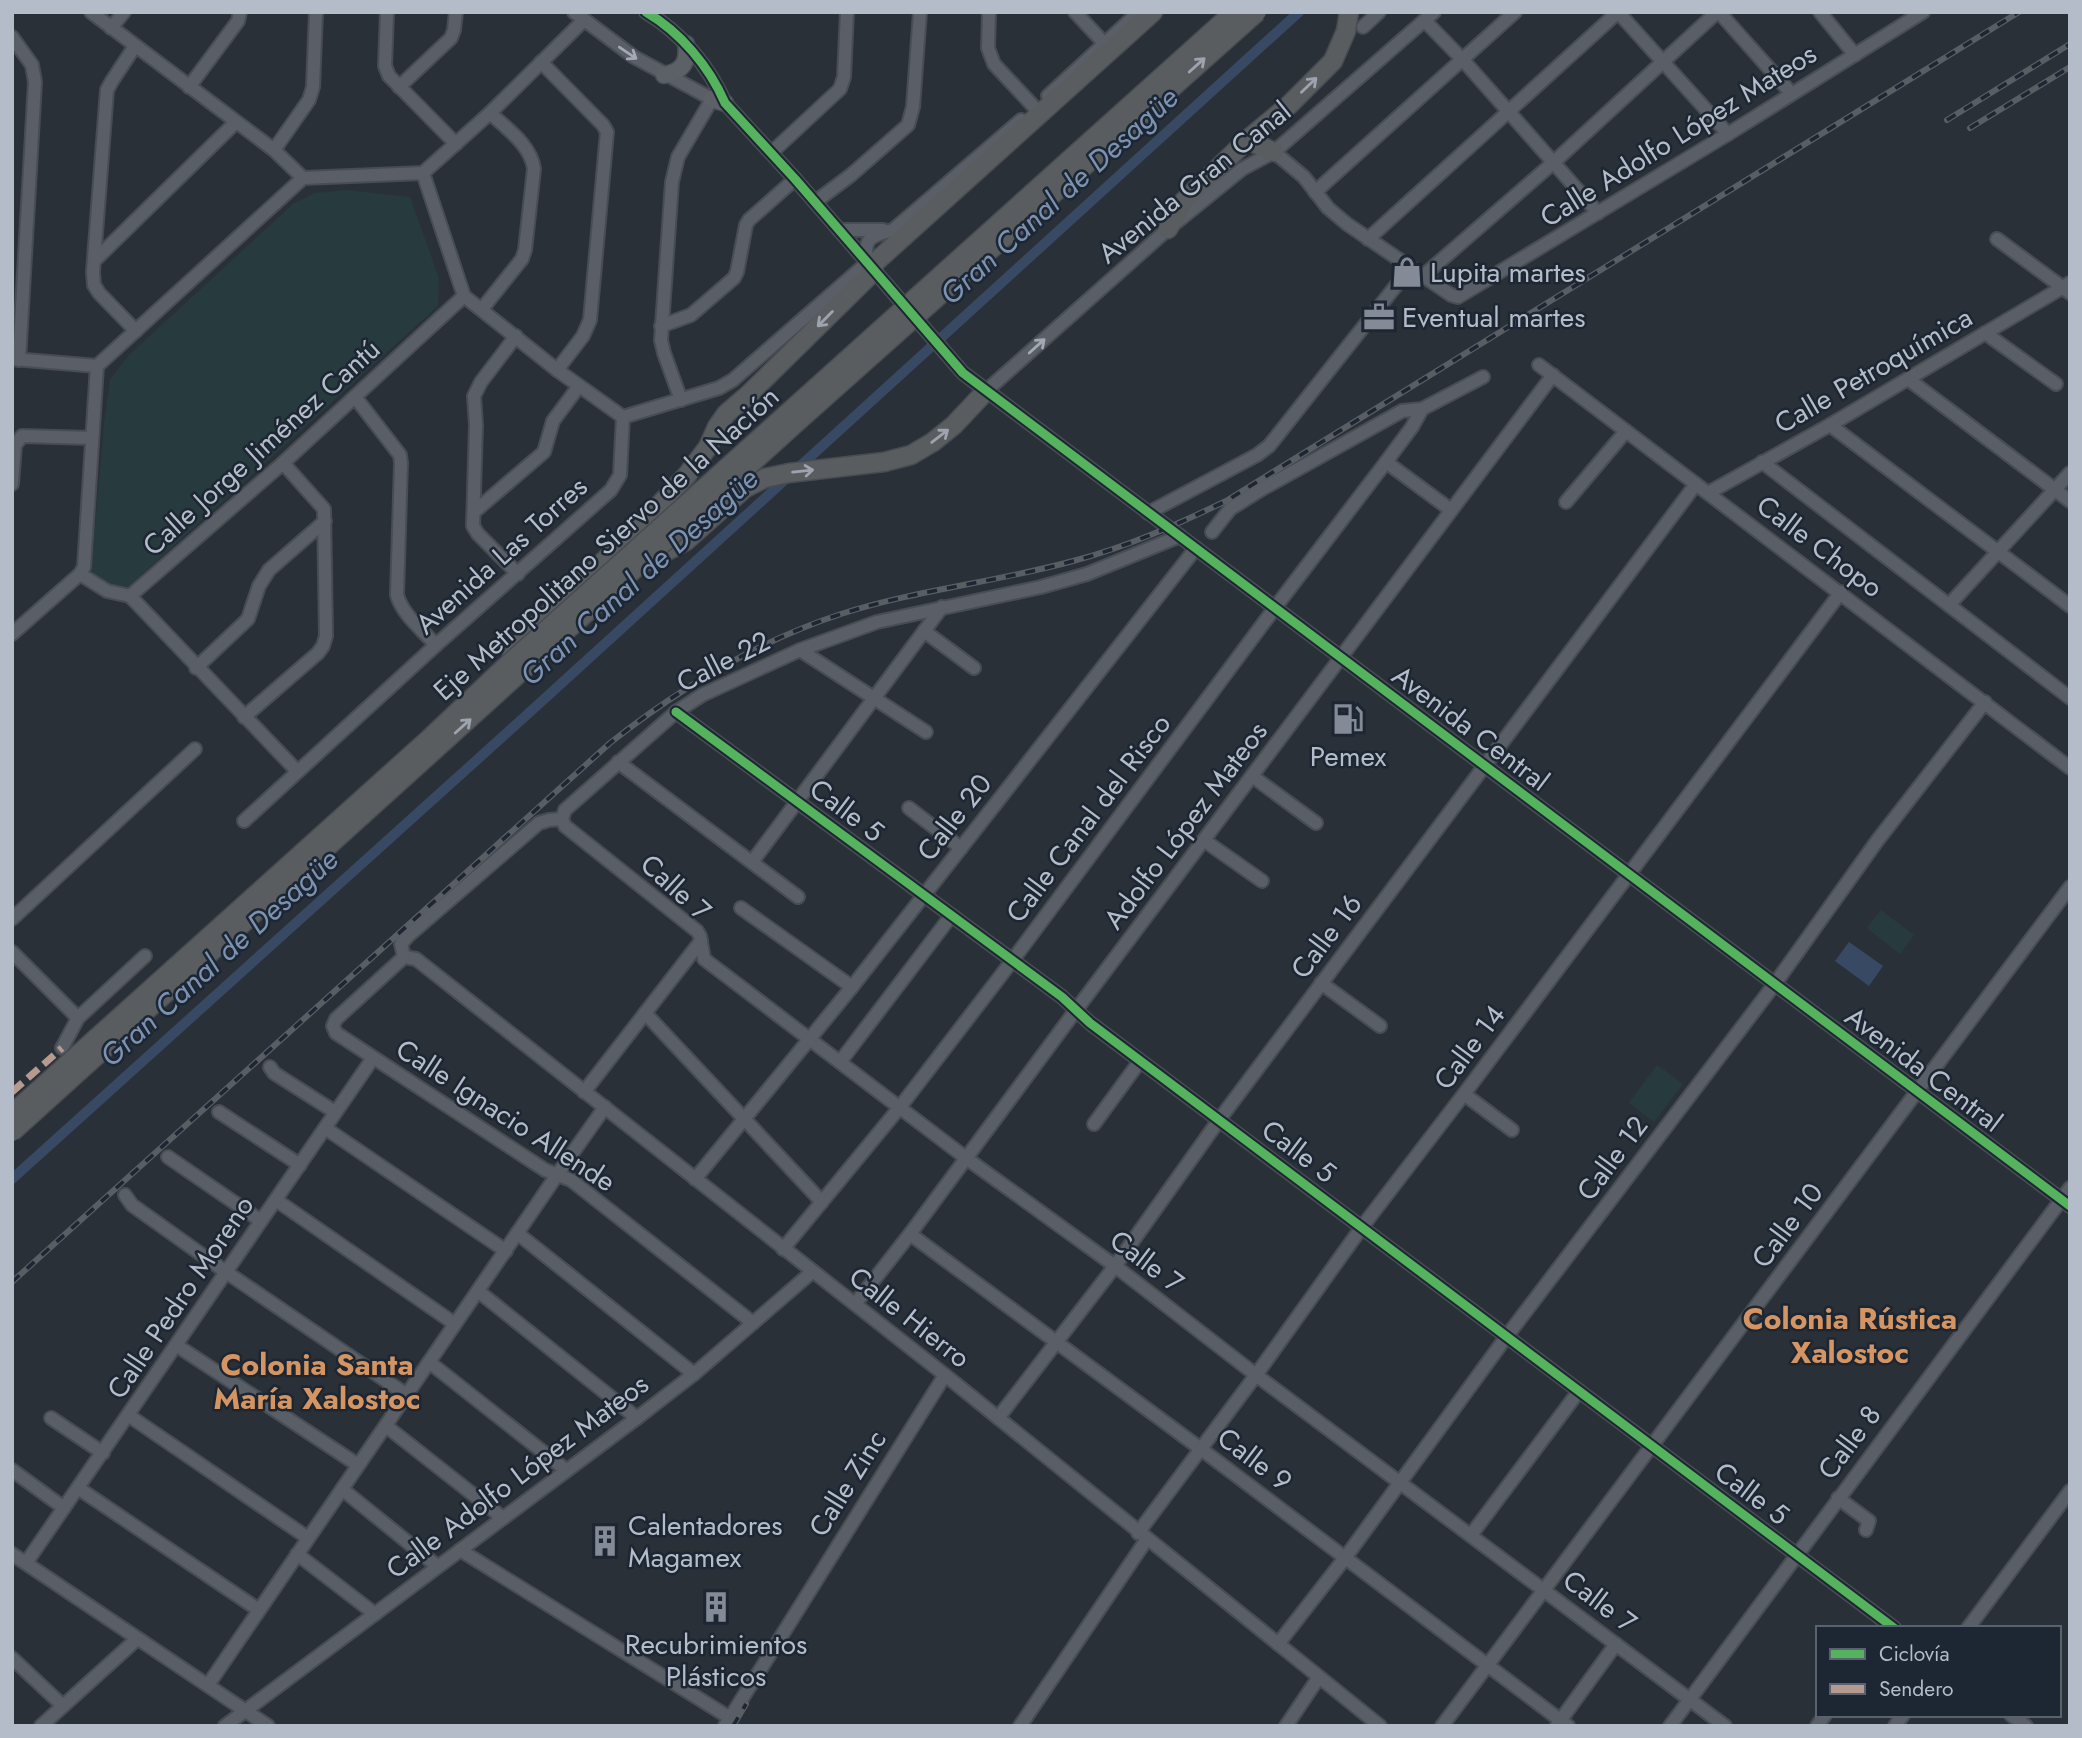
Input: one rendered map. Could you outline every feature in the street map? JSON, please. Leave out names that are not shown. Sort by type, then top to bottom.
[{"type":"highway","points":[[504,668],[526,636],[637,529],[687,475],[708,447],[726,414],[748,395],[870,267],[1153,12]]},
{"type":"highway","name":"Eje Metropolitano Siervo de la Nación","points":[[12,1114],[1234,12]]},
{"type":"highway","name":"Eje Metropolitano Siervo de la Nación","points":[[12,1132],[1257,12]]},
{"type":"highway","points":[[1168,229],[1184,201],[1333,61],[1341,46],[1349,12]]},
{"type":"highway","points":[[1247,140],[1274,152]]},
{"type":"highway","points":[[641,564],[686,541],[745,488],[765,478],[884,462],[911,455],[954,425],[985,391]]},
{"type":"main road","points":[[664,75],[676,72],[684,66],[688,53],[687,44]]},
{"type":"street","points":[[91,12],[274,150],[303,178]]},
{"type":"street","points":[[111,28],[124,12]]},
{"type":"street","points":[[189,87],[238,21],[240,12]]},
{"type":"street","points":[[274,150],[309,100],[313,87],[316,12]]},
{"type":"street","points":[[387,12],[385,66],[388,76],[456,144]]},
{"type":"street","points":[[399,87],[451,38],[456,12]]},
{"type":"street","points":[[646,12],[665,17],[719,90],[718,101],[678,158],[674,168],[661,326],[664,353],[681,400]]},
{"type":"street","points":[[771,153],[840,89],[844,78],[847,12]]},
{"type":"street","points":[[816,202],[908,125],[913,107],[920,12]]},
{"type":"street","points":[[989,12],[988,48],[994,64],[1035,108]]},
{"type":"street","points":[[1075,12],[1104,43]]},
{"type":"street","points":[[423,173],[464,296],[623,417],[719,388],[733,380],[870,267],[865,251],[867,241],[872,236],[894,230],[1035,108],[1139,12]]},
{"type":"street","points":[[1363,27],[1379,12]]},
{"type":"street","points":[[1315,192],[1515,12]]},
{"type":"street","points":[[1368,239],[1618,12],[1728,134]]},
{"type":"street","points":[[1274,152],[1304,177],[1328,208],[1423,276],[1554,162],[1718,12],[1791,93]]},
{"type":"street","points":[[1820,12],[1855,55]]},
{"type":"street","name":"Calle Adolfo López Mateos","points":[[1423,276],[1458,297],[1728,134],[1923,12]]},
{"type":"street","points":[[1430,16],[1463,60],[1598,213]]},
{"type":"street","name":"Avenida Gran Canal","points":[[985,391],[1168,229],[1242,169],[1274,152],[1430,16]]},
{"type":"street","points":[[12,634],[80,574],[84,567],[97,366],[303,178],[423,173],[490,113],[541,62],[578,17],[664,75],[718,101]]},
{"type":"street","points":[[12,37],[32,65],[36,82],[16,360],[97,366]]},
{"type":"street","points":[[135,46],[107,90],[94,285],[136,331]]},
{"type":"street","points":[[541,62],[607,132],[590,320],[583,336],[557,369]]},
{"type":"street","name":"Avenida Central","points":[[718,101],[816,202],[962,373],[2065,1203]]},
{"type":"street","points":[[482,309],[522,259],[534,169],[529,151],[490,113]]},
{"type":"street","points":[[94,261],[236,122]]},
{"type":"street","points":[[661,326],[691,315],[734,278],[748,220],[795,179]]},
{"type":"street","points":[[839,230],[894,230]]},
{"type":"street","points":[[1997,239],[2067,288]]},
{"type":"street","points":[[1148,513],[1269,446],[1410,268]]},
{"type":"street","name":"Calle Petroquímica","points":[[1708,493],[2067,288]]},
{"type":"street","name":"Calle Jorge Jiménez Cantú","points":[[130,596],[283,463],[464,296]]},
{"type":"street","points":[[1985,333],[2056,384]]},
{"type":"street","points":[[516,336],[481,382],[474,397],[474,530],[518,574]]},
{"type":"street","name":"Calle Chopo","points":[[1539,365],[2070,768]]},
{"type":"street","name":"Adolfo López Mateos","points":[[855,1304],[1553,375]]},
{"type":"street","points":[[1212,532],[1230,509],[1262,489],[1402,411],[1422,409],[1483,377]]},
{"type":"street","points":[[1908,379],[2070,501]]},
{"type":"street","points":[[474,512],[544,452],[553,421],[579,386]]},
{"type":"street","points":[[355,397],[400,455],[397,595],[407,613],[436,645]]},
{"type":"street","name":"Calle Canal del Risco","points":[[783,1249],[900,1107],[1012,961],[1412,427],[1422,409]]},
{"type":"street","name":"Avenida Las Torres","points":[[244,821],[615,486],[620,470],[623,417]]},
{"type":"street","points":[[1830,425],[2070,606]]},
{"type":"street","points":[[1566,502],[1626,431]]},
{"type":"street","points":[[12,484],[15,445],[22,436],[91,438]]},
{"type":"street","points":[[1386,462],[1451,510]]},
{"type":"street","points":[[1762,462],[2070,698]]},
{"type":"street","points":[[244,717],[318,653],[326,636],[325,521],[322,506],[283,463]]},
{"type":"street","points":[[1949,604],[2070,473]]},
{"type":"street","name":"Calle 16","points":[[998,1418],[1115,1266],[1219,1120],[1696,484]]},
{"type":"street","points":[[197,668],[248,619],[259,586],[269,570],[325,521]]},
{"type":"street","name":"Calle 22","points":[[562,819],[565,810],[676,712],[713,690],[800,650],[877,622],[1041,587],[1087,574],[1180,537]]},
{"type":"street","name":"Calle 20","points":[[695,1179],[852,987],[1196,548]]},
{"type":"street","points":[[80,574],[107,591],[130,596],[297,771]]},
{"type":"street","name":"Calle 14","points":[[1020,1726],[1201,1449],[1362,1227],[1841,592]]},
{"type":"street","points":[[752,862],[942,607]]},
{"type":"street","points":[[924,631],[974,668]]},
{"type":"street","points":[[800,650],[926,732]]},
{"type":"street","name":"Calle 12","points":[[1278,1644],[1345,1558],[1507,1336],[1774,985],[1877,841],[1985,702]]},
{"type":"street","name":"Calle 5","points":[[676,712],[1062,998],[1083,1018],[1891,1626]]},
{"type":"street","points":[[12,919],[195,749]]},
{"type":"street","points":[[618,762],[798,897]]},
{"type":"street","points":[[1252,776],[1316,823]]},
{"type":"street","points":[[909,808],[961,848]]},
{"type":"street","points":[[404,957],[401,948],[403,940],[538,823],[562,819]]},
{"type":"street","name":"Calle 7","points":[[562,819],[565,826],[697,931],[704,959],[1725,1726]]},
{"type":"street","points":[[1205,841],[1262,881]]},
{"type":"street","name":"Calle 10","points":[[1442,1726],[2070,887]]},
{"type":"street","points":[[741,908],[852,987]]},
{"type":"street","points":[[840,1062],[951,916]]},
{"type":"street","points":[[584,1092],[701,941]]},
{"type":"street","points":[[12,952],[78,1018]]},
{"type":"street","points":[[62,1048],[78,1018],[145,956]]},
{"type":"street","name":"Calle Ignacio Allende","points":[[404,957],[336,1019],[333,1026],[336,1033],[545,1170],[571,1180],[753,1323]]},
{"type":"street","name":"Calle Hierro","points":[[404,957],[416,959],[605,1107],[945,1375],[1380,1726]]},
{"type":"street","points":[[1321,983],[1380,1026]]},
{"type":"street","points":[[645,1013],[822,1202]]},
{"type":"street","name":"Calle Pedro Moreno","points":[[26,1563],[373,1058]]},
{"type":"street","points":[[1094,1124],[1140,1061]]},
{"type":"street","points":[[270,1068],[335,1112]]},
{"type":"street","points":[[1464,1094],[1512,1130]]},
{"type":"street","points":[[208,1685],[605,1107]]},
{"type":"street","points":[[219,1112],[300,1165]]},
{"type":"street","points":[[325,1128],[506,1251]]},
{"type":"street","points":[[168,1157],[261,1221]]},
{"type":"street","name":"Calle 8","points":[[1670,1726],[1838,1498],[2065,1203],[2070,1188]]},
{"type":"street","points":[[125,1195],[132,1205],[226,1272],[407,1395]]},
{"type":"street","points":[[276,1200],[455,1324]]},
{"type":"street","points":[[517,1233],[694,1374]]},
{"type":"street","name":"Calle 9","points":[[910,1234],[1201,1449],[1561,1724]]},
{"type":"street","name":"Calle Adolfo López Mateos","points":[[225,1726],[694,1374],[812,1272]]},
{"type":"street","points":[[478,1292],[637,1418]]},
{"type":"street","points":[[176,1345],[358,1465]]},
{"type":"street","points":[[429,1362],[566,1470]]},
{"type":"street","name":"Calle Zinc","points":[[727,1722],[945,1375]]},
{"type":"street","points":[[1471,1535],[1579,1391]]},
{"type":"street","points":[[128,1415],[308,1538]]},
{"type":"street","points":[[51,1418],[103,1452]]},
{"type":"street","points":[[386,1426],[503,1518]]},
{"type":"street","points":[[12,1470],[64,1508]]},
{"type":"street","points":[[78,1488],[259,1610]]},
{"type":"street","points":[[342,1489],[438,1566]]},
{"type":"street","points":[[1969,1626],[2070,1491]]},
{"type":"street","points":[[1838,1498],[1869,1521],[1866,1530]]},
{"type":"street","points":[[460,1550],[727,1722]]},
{"type":"street","points":[[12,1554],[268,1726]]},
{"type":"street","points":[[298,1554],[375,1614]]},
{"type":"street","points":[[41,1726],[137,1639]]},
{"type":"street","points":[[1561,1724],[1616,1644]]},
{"type":"street","points":[[12,1658],[62,1705]]},
{"type":"street","points":[[1286,1726],[1319,1677]]},
{"type":"green space","points":[[346,190],[410,197],[439,278],[438,306],[124,591],[97,582],[91,568],[110,380],[128,356],[293,204],[315,193]]},
{"type":"green space","points":[[1881,910],[1914,935],[1900,954],[1867,928]]},
{"type":"green space","points":[[1657,1065],[1683,1084],[1654,1122],[1629,1103]]},
{"type":"water","points":[[1849,942],[1883,966],[1869,986],[1835,961]]},
{"type":"waterway","name":"Gran Canal de Desagüe","points":[[12,1179],[1299,12]]},
{"type":"railway","points":[[12,1282],[610,743],[691,685],[778,638],[809,625],[869,606],[1015,575],[1093,555],[1151,535],[1226,501],[2019,12]]},
{"type":"railway","points":[[1947,120],[2070,44]]},
{"type":"railway","points":[[1970,128],[2070,67]]},
{"type":"railway","points":[[733,1726],[746,1704]]},
{"type":"marked path","points":[[12,1092],[62,1048]]},
{"type":"cycle path","points":[[646,12],[670,29],[692,51],[711,76],[725,103],[795,179],[963,373],[2070,1206]]},
{"type":"cycle path","points":[[676,712],[1062,997],[1090,1023],[1891,1626]]},
{"type":"place","name":"Lupita martes","points":[[1407,272]]},
{"type":"place","name":"Eventual martes","points":[[1379,317]]},
{"type":"place","name":"Pemex","points":[[1348,719]]},
{"type":"place","name":"Calentadores Magamex","points":[[605,1541]]},
{"type":"place","name":"Recubrimientos Plásticos","points":[[716,1607]]},
{"type":"district","name":"Colonia Rústica Xalostoc","points":[[1850,1336]]},
{"type":"district","name":"Colonia Santa María Xalostoc","points":[[317,1382]]}]
